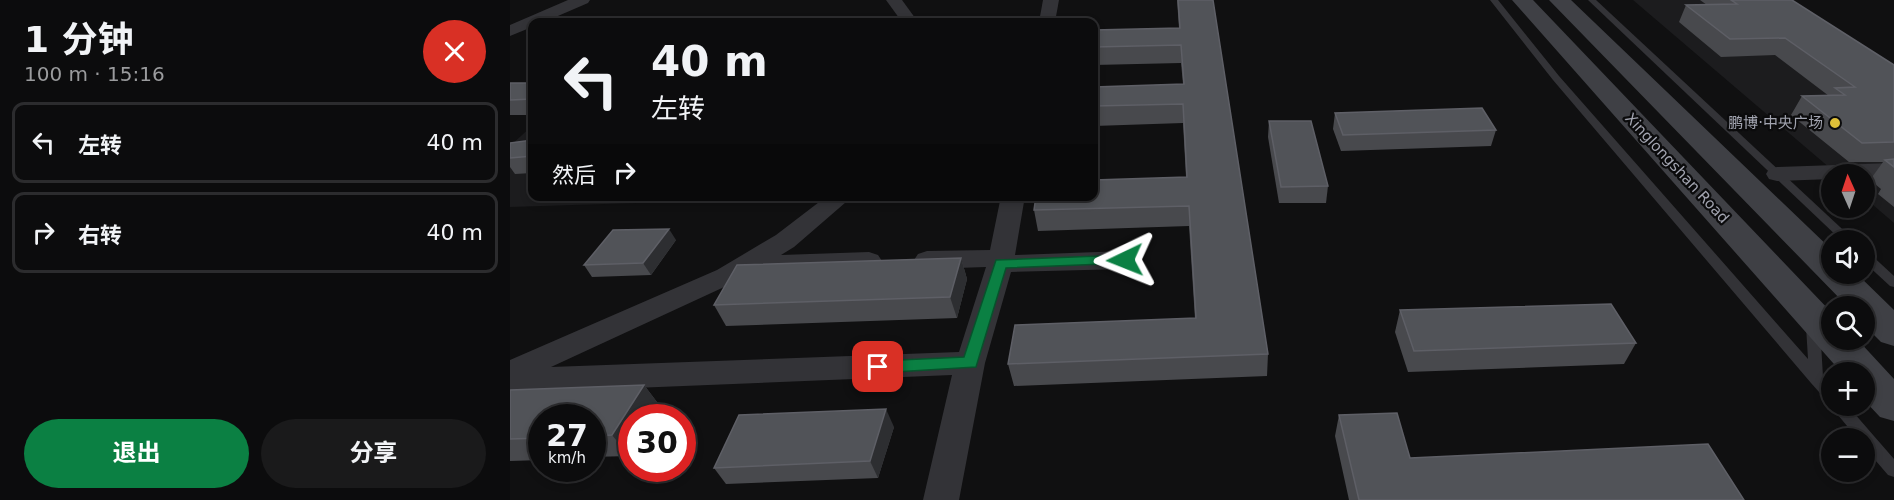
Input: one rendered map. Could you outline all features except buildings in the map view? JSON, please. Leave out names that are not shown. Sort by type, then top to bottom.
[{"type":"street","points":[[540,18],[582,0]]},
{"type":"street","points":[[894,0],[907,18]]},
{"type":"street","points":[[1048,18],[1051,0]]},
{"type":"street","name":"Xinglongshan Road","points":[[1522,0],[1821,325]]},
{"type":"street","points":[[1559,0],[1821,260]]},
{"type":"street","points":[[510,31],[528,23]]},
{"type":"street","points":[[1777,174],[1894,170]]},
{"type":"street","points":[[510,373],[691,293],[747,265],[786,242],[836,201]]},
{"type":"street","points":[[940,500],[970,363],[1001,261],[1012,201]]},
{"type":"street","points":[[747,265],[1125,260]]},
{"type":"street","points":[[1846,284],[1892,328]]},
{"type":"street","name":"Xinglongshan Road","points":[[1844,350],[1855,362]]},
{"type":"street","points":[[510,381],[970,363]]},
{"type":"street","name":"Xinglongshan Road","points":[[1875,384],[1894,405]]},
{"type":"lane","points":[[1494,0],[1556,78],[1821,385]]},
{"type":"lane","points":[[1592,0],[1837,230]]},
{"type":"lane","points":[[1875,265],[1894,283]]},
{"type":"lane","points":[[1816,379],[1822,350]]},
{"type":"lane","points":[[1847,416],[1894,470]]},
{"type":"shaded area","name":"鹏博·中央广场","points":[[1633,0],[1784,0],[1894,71],[1894,223],[1875,207],[1875,164],[1825,164]]},
{"type":"shaded area","points":[[528,130],[528,201],[638,201],[636,203],[510,207],[510,146]]},
{"type":"place","name":"鹏博·中央广场","points":[[1835,123]]},
{"type":"route","points":[[878,367],[970,363],[1000,264],[1125,260]]}]
